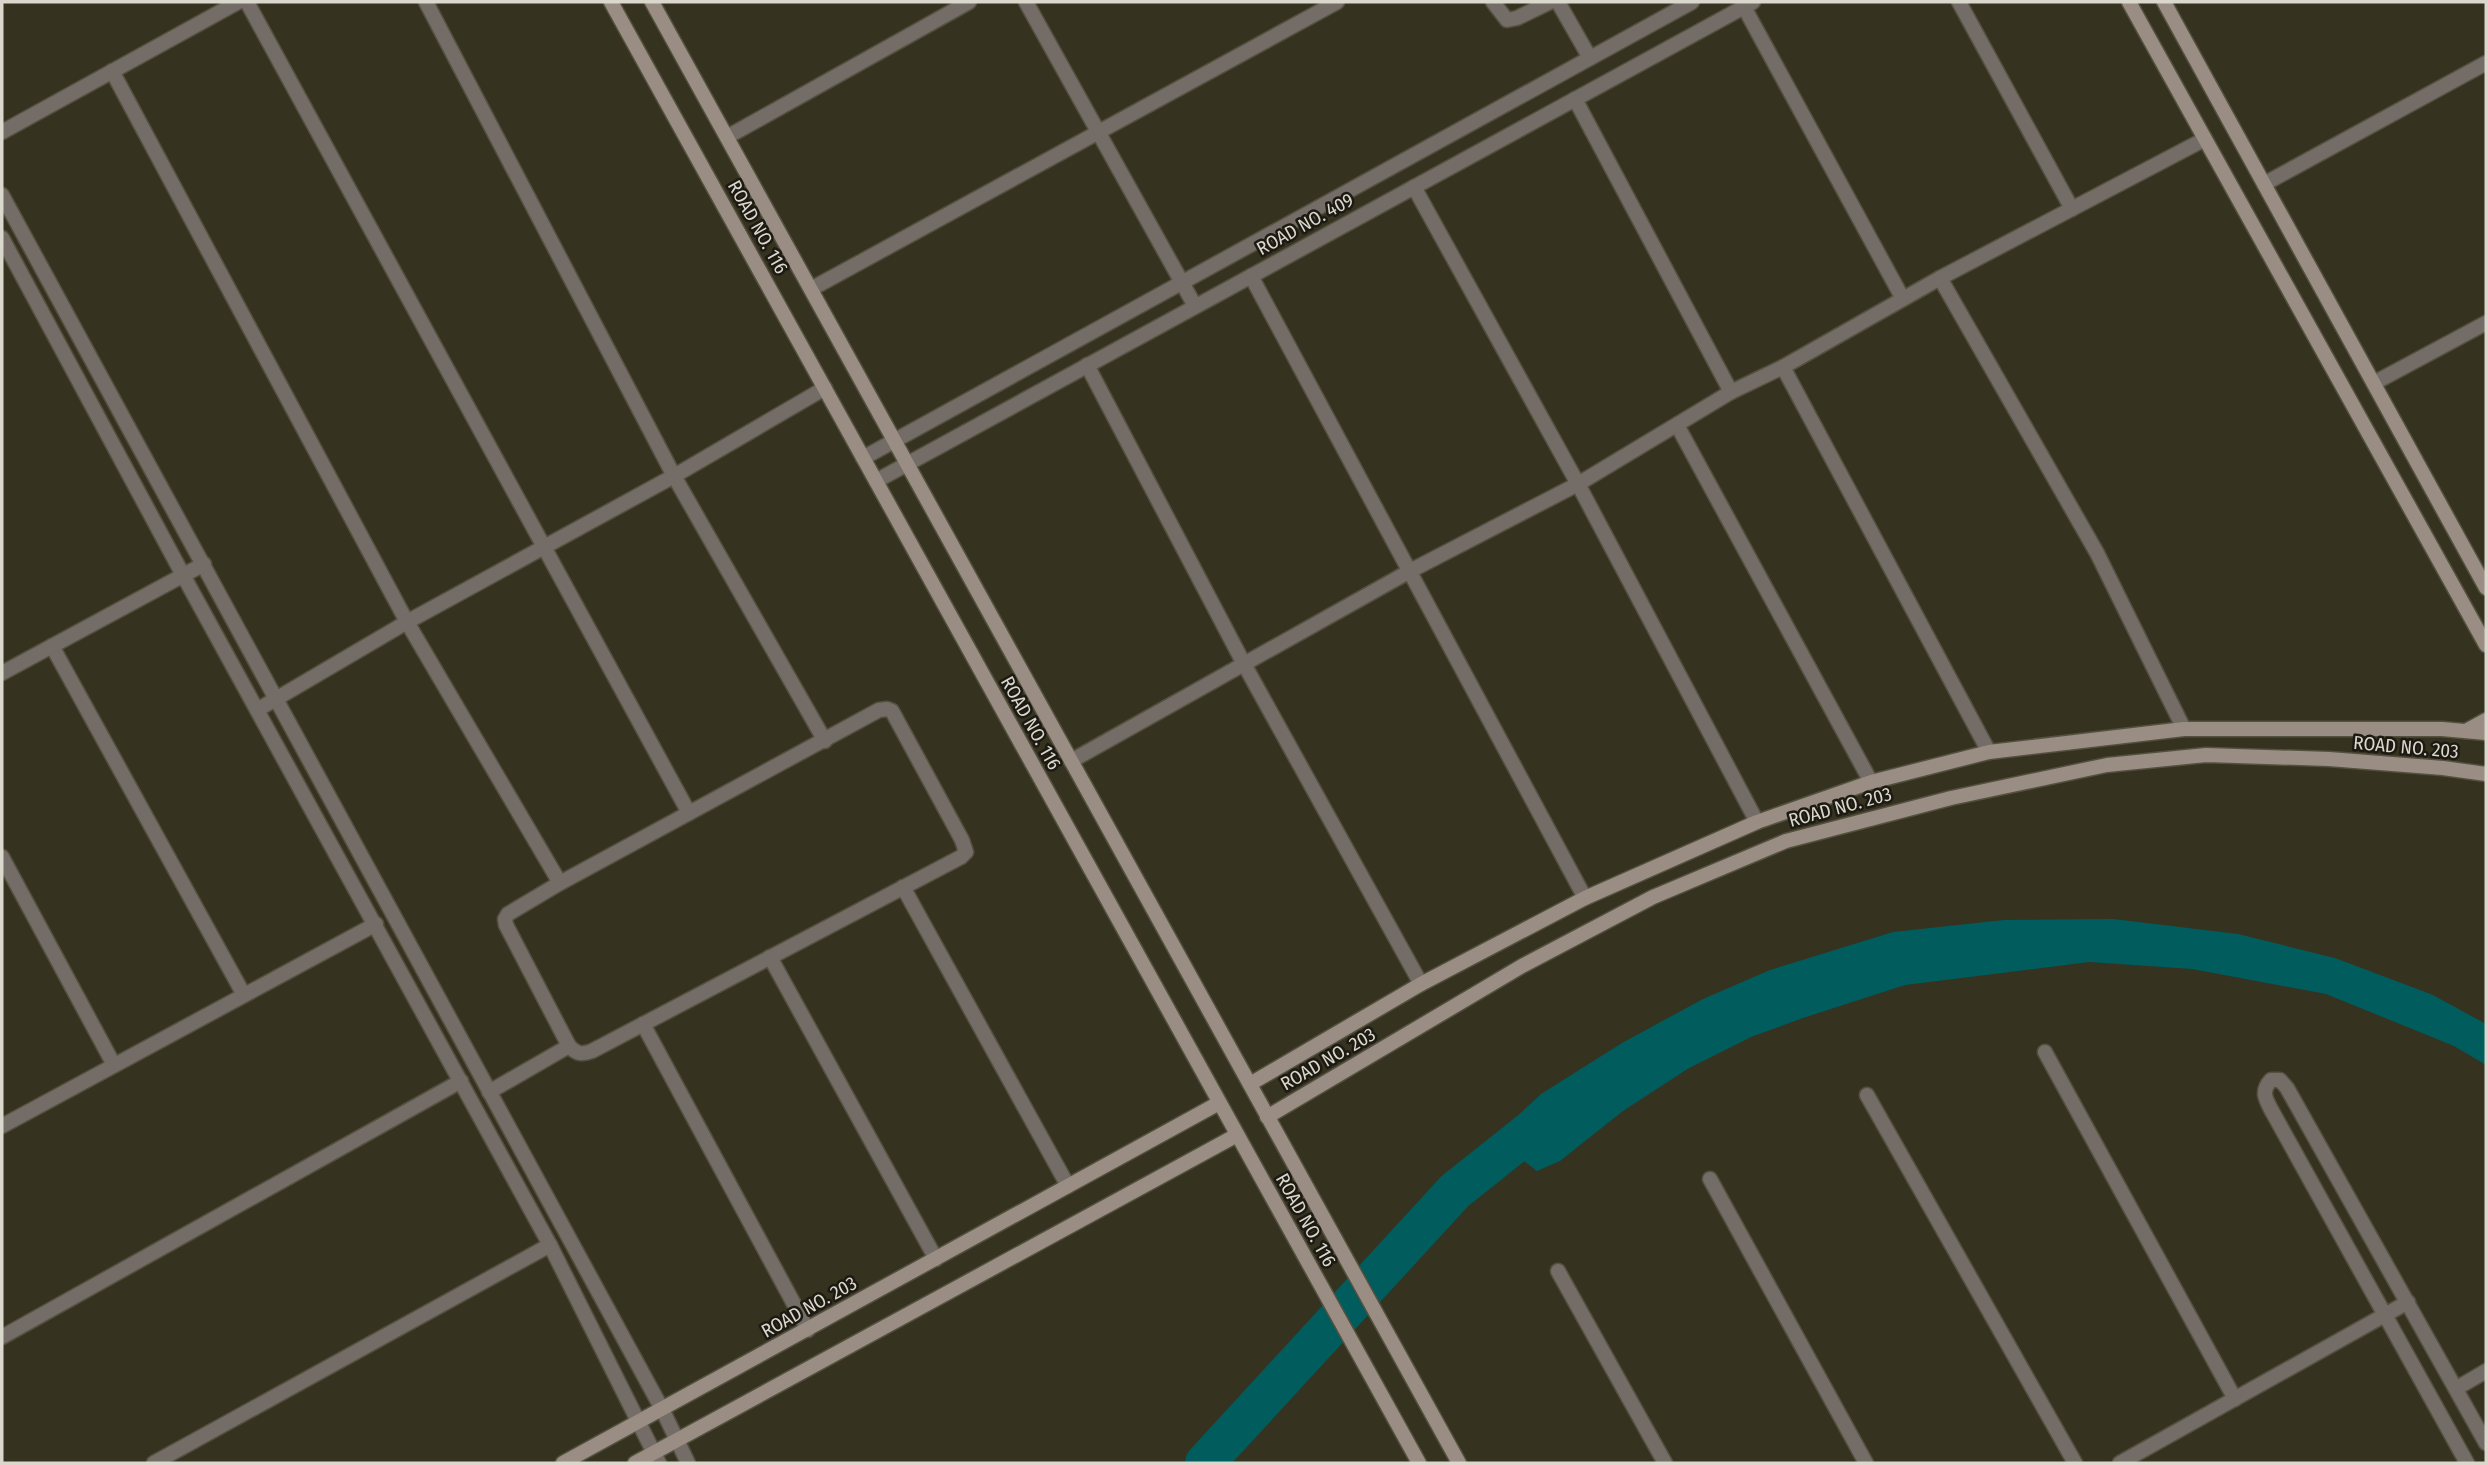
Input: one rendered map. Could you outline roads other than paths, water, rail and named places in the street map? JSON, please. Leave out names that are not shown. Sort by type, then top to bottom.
[{"type":"street","points":[[2,132],[238,2]]},
{"type":"street","points":[[247,2],[689,813]]},
{"type":"street","points":[[426,2],[674,477],[825,741]]},
{"type":"street","name":"ROAD NO. 116","points":[[611,2],[1419,1463]]},
{"type":"street","name":"ROAD NO. 116","points":[[652,2],[1459,1463]]},
{"type":"street","points":[[727,137],[970,2]]},
{"type":"street","points":[[1026,2],[1195,306]]},
{"type":"street","points":[[811,289],[1337,2]]},
{"type":"street","points":[[1493,2],[1507,20],[1550,2]]},
{"type":"street","points":[[1558,2],[1590,58]]},
{"type":"street","name":"ROAD NO. 409","points":[[863,458],[1692,2]]},
{"type":"street","points":[[1959,2],[2072,209]]},
{"type":"street","points":[[2129,2],[2486,645]]},
{"type":"street","points":[[2164,2],[2486,588]]},
{"type":"street","points":[[1749,4],[1903,299]]},
{"type":"street","name":"ROAD NO. 409","points":[[876,481],[1749,4]]},
{"type":"street","points":[[2264,184],[2486,63]]},
{"type":"street","points":[[113,71],[407,622],[561,883]]},
{"type":"street","points":[[1575,99],[1731,392]]},
{"type":"street","points":[[1072,761],[1410,571],[1578,484],[1731,392],[1783,367],[1940,278],[2205,139]]},
{"type":"street","points":[[1414,187],[1578,484],[1756,822]]},
{"type":"street","points":[[2,195],[662,1409],[688,1463]]},
{"type":"street","points":[[2,238],[183,575],[550,1245],[656,1458]]},
{"type":"street","points":[[1251,275],[1585,898]]},
{"type":"street","points":[[1940,278],[2097,553],[2184,729]]},
{"type":"street","points":[[2374,383],[2486,323]]},
{"type":"street","points":[[1087,365],[1244,664],[1421,984]]},
{"type":"street","points":[[1783,367],[1989,752]]},
{"type":"street","points":[[257,710],[407,622],[674,477],[825,388]]},
{"type":"street","points":[[1677,425],[1871,782]]},
{"type":"street","points":[[2,673],[204,564]]},
{"type":"street","points":[[52,646],[244,995]]},
{"type":"street","points":[[879,710],[892,711],[962,840],[965,852],[961,857],[581,1055],[569,1046],[506,925],[508,914],[825,741],[879,710]]},
{"type":"street","points":[[2464,731],[2486,720]]},
{"type":"street","points":[[1250,1084],[1421,984],[1585,898],[1756,822],[1871,782],[1989,752],[2184,729],[2486,733]]},
{"type":"street","name":"ROAD NO. 203","points":[[1267,1117],[1522,965],[1653,897],[1786,841],[1951,798],[2120,763],[2206,755],[2329,759],[2486,774]]},
{"type":"street","points":[[2,858],[114,1065]]},
{"type":"street","points":[[903,887],[1068,1186]]},
{"type":"street","points":[[2,1126],[376,924]]},
{"type":"street","points":[[770,957],[936,1259]]},
{"type":"street","points":[[643,1024],[808,1330]]},
{"type":"street","points":[[489,1092],[569,1046]]},
{"type":"street","points":[[2045,1052],[2235,1399]]},
{"type":"street","points":[[2468,1463],[2264,1094],[2265,1087],[2271,1080],[2280,1080],[2287,1088],[2486,1443]]},
{"type":"street","points":[[2,1337],[461,1081]]},
{"type":"street","points":[[1867,1095],[2075,1463]]},
{"type":"street","name":"ROAD NO. 203","points":[[563,1463],[1219,1102]]},
{"type":"street","points":[[635,1463],[656,1458],[676,1440],[1237,1135]]},
{"type":"street","points":[[1710,1179],[1866,1463]]},
{"type":"street","points":[[154,1463],[550,1245]]},
{"type":"street","points":[[1558,1271],[1665,1463]]},
{"type":"street","points":[[2120,1463],[2408,1302]]},
{"type":"street","points":[[2456,1388],[2486,1371]]},
{"type":"water","points":[[2113,919],[2238,934],[2335,958],[2433,995],[2486,1024],[2486,1065],[2454,1046],[2326,994],[2192,969],[2089,962],[1905,985],[1803,1018],[1751,1037],[1689,1068],[1623,1111],[1560,1161],[1537,1171],[1520,1158],[1511,1122],[1541,1094],[1622,1043],[1703,999],[1770,970],[1893,932],[2004,920]]},
{"type":"waterway","points":[[1205,1463],[1455,1191],[1558,1109]]}]
